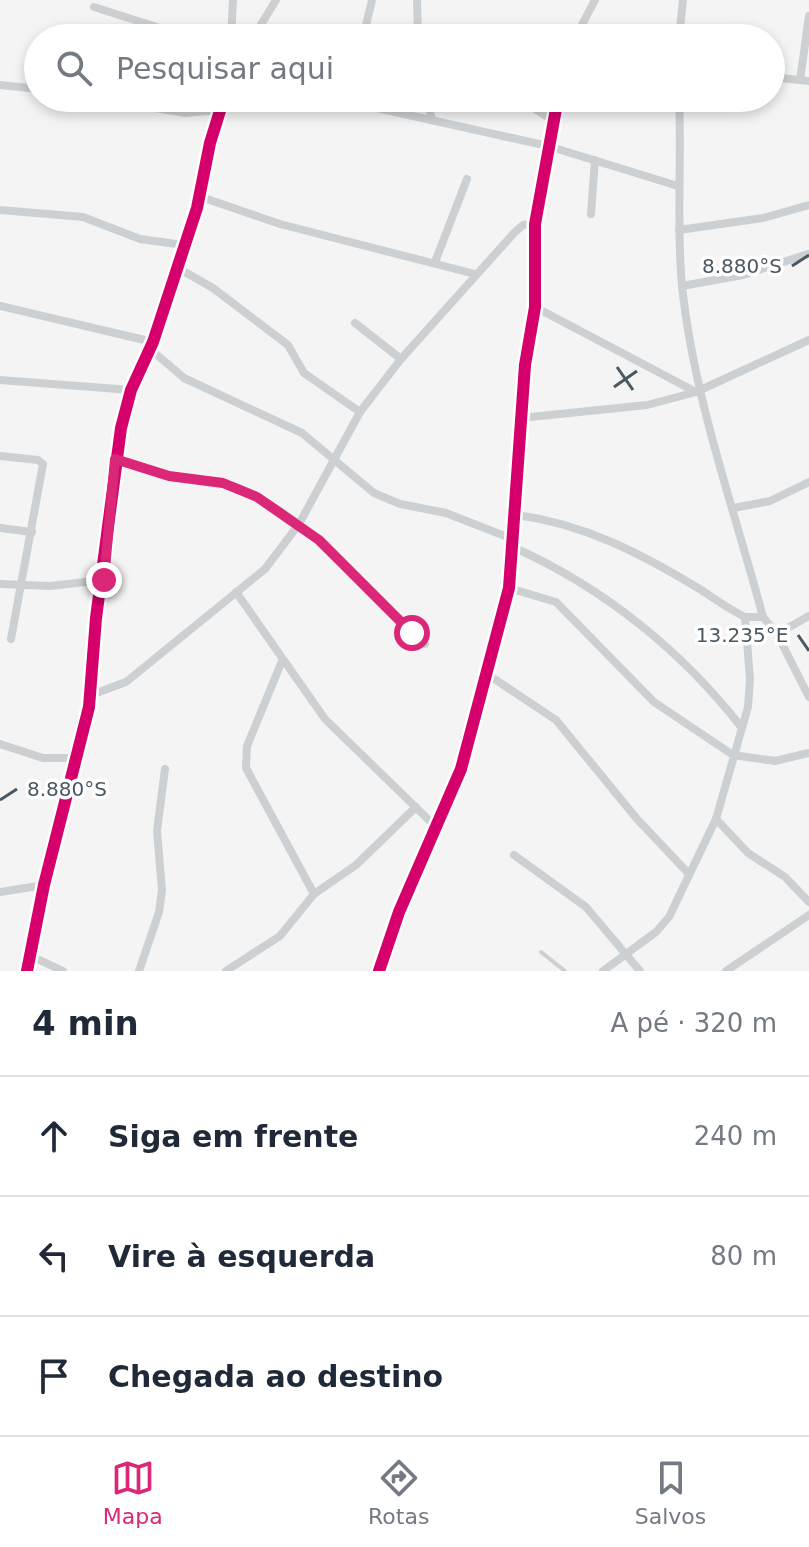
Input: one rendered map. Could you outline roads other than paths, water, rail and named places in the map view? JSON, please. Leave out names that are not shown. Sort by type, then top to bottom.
[{"type":"street","points":[[232,24],[233,0]]},
{"type":"street","points":[[261,24],[276,0]]},
{"type":"street","points":[[366,24],[372,0]]},
{"type":"street","points":[[417,0],[418,24]]},
{"type":"street","points":[[680,24],[683,0]]},
{"type":"street","points":[[581,24],[592,1]]},
{"type":"street","points":[[94,7],[147,24]]},
{"type":"street","points":[[804,80],[809,16]]},
{"type":"street","points":[[0,85],[24,88]]},
{"type":"street","points":[[27,971],[44,885],[78,758],[91,695],[96,618],[104,580],[115,459],[131,390],[151,345],[201,197],[219,112]]},
{"type":"street","points":[[401,112],[548,146],[678,186]]},
{"type":"street","points":[[430,112],[432,119]]},
{"type":"street","points":[[540,112],[552,120]]},
{"type":"street","points":[[391,971],[380,969],[435,826],[461,769],[509,588],[517,515],[515,481],[535,307],[535,224],[554,112]]},
{"type":"street","points":[[679,112],[682,286],[698,391],[763,617],[777,634],[809,697]]},
{"type":"street","points":[[591,214],[595,160]]},
{"type":"street","points":[[435,262],[467,179]]},
{"type":"street","points":[[201,197],[280,224],[475,274]]},
{"type":"street","points":[[679,230],[763,218],[809,205]]},
{"type":"street","points":[[0,210],[83,217],[140,239],[184,245]]},
{"type":"street","points":[[91,695],[126,682],[265,569],[299,524],[360,412],[401,359],[475,274],[523,225],[535,224]]},
{"type":"street","points":[[682,286],[743,275],[808,254]]},
{"type":"street","points":[[176,267],[213,288],[288,345],[304,373],[360,412]]},
{"type":"street","points":[[0,306],[151,345],[184,378],[281,420],[333,457],[358,483],[374,493],[400,504],[446,513],[515,544],[580,581],[653,635],[711,691],[742,728]]},
{"type":"street","points":[[535,307],[698,391]]},
{"type":"street","points":[[355,323],[401,359]]},
{"type":"street","points":[[521,418],[647,405],[698,391],[809,340]]},
{"type":"street","points":[[0,380],[131,390]]},
{"type":"street","points":[[0,456],[38,460],[43,464],[11,639]]},
{"type":"street","points":[[115,459],[169,476],[237,487],[299,524],[425,644]]},
{"type":"street","points":[[734,508],[770,501],[809,482]]},
{"type":"street","points":[[517,515],[558,521],[597,534],[634,551],[745,617],[763,617]]},
{"type":"street","points":[[0,528],[32,532]]},
{"type":"street","points":[[0,584],[20,586],[104,580]]},
{"type":"street","points":[[509,588],[556,602],[654,702],[733,755],[775,761],[809,753]]},
{"type":"street","points":[[236,592],[325,719],[435,826]]},
{"type":"street","points":[[777,634],[809,616]]},
{"type":"street","points":[[603,971],[669,917],[716,819],[742,728],[750,679],[745,617]]},
{"type":"street","points":[[282,661],[247,746],[246,768],[314,894]]},
{"type":"street","points":[[487,674],[556,720],[637,819],[689,874]]},
{"type":"street","points":[[0,744],[43,758],[78,758]]},
{"type":"street","points":[[139,971],[159,912],[162,890],[157,831],[165,769]]},
{"type":"street","points":[[226,971],[280,936],[314,894],[356,865],[416,807]]},
{"type":"street","points":[[716,819],[748,853],[785,877],[809,902]]},
{"type":"street","points":[[514,855],[574,896],[628,953],[640,971]]},
{"type":"street","points":[[0,892],[44,885]]},
{"type":"street","points":[[726,971],[809,915]]},
{"type":"street","points":[[31,956],[63,971]]},
{"type":"lane","points":[[541,952],[565,971]]}]
